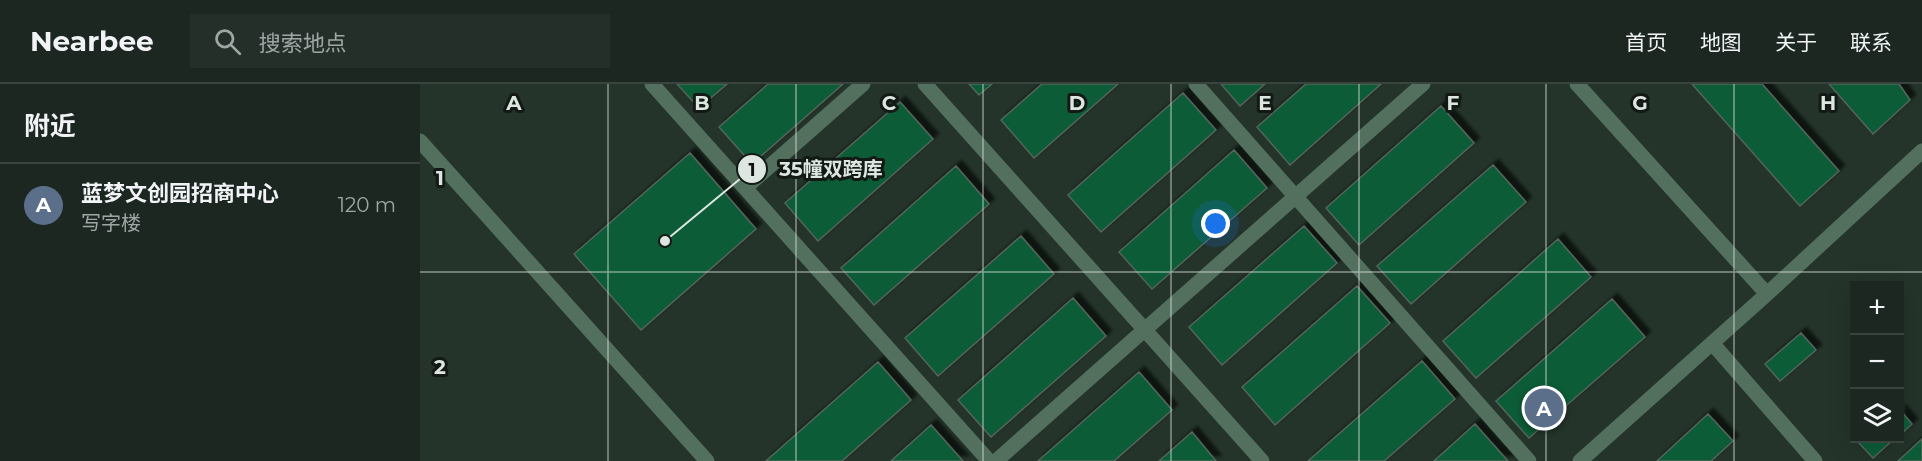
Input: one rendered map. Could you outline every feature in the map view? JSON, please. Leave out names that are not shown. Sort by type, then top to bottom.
[{"type":"street","points":[[652,84],[989,461]]},
{"type":"street","points":[[746,187],[863,84]]},
{"type":"street","points":[[925,84],[1262,461]]},
{"type":"street","points":[[1196,84],[1529,461]]},
{"type":"street","points":[[996,461],[1423,84]]},
{"type":"street","points":[[1576,84],[1767,294]]},
{"type":"street","points":[[420,141],[707,461]]},
{"type":"street","points":[[1580,461],[1767,294],[1922,151]]},
{"type":"street","points":[[1712,343],[1815,461]]},
{"type":"building","points":[[677,84],[727,84],[699,108]]},
{"type":"building","points":[[768,84],[843,84],[752,164],[719,127]]},
{"type":"building","points":[[969,84],[992,84],[979,95]]},
{"type":"building","points":[[1042,84],[1118,84],[1034,158],[1001,120]]},
{"type":"building","points":[[1221,84],[1265,84],[1240,106]]},
{"type":"building","points":[[1306,84],[1381,84],[1290,165],[1257,127]]},
{"type":"building","points":[[1692,84],[1762,84],[1839,171],[1800,206]]},
{"type":"building","points":[[1829,84],[1899,84],[1910,100],[1873,134]]},
{"type":"building","points":[[1183,93],[1216,130],[1101,232],[1068,195]]},
{"type":"building","points":[[900,102],[933,139],[818,241],[785,203]]},
{"type":"building","points":[[1441,106],[1474,143],[1359,245],[1326,208]]},
{"type":"building","points":[[1234,150],[1267,188],[1152,289],[1119,252]]},
{"type":"building","points":[[690,153],[756,229],[641,330],[574,254]]},
{"type":"building","points":[[1493,165],[1526,202],[1411,304],[1377,266]]},
{"type":"building","points":[[956,166],[989,204],[874,305],[841,268]]},
{"type":"building","points":[[1304,226],[1337,263],[1222,365],[1189,327]]},
{"type":"building","points":[[1021,236],[1054,274],[938,376],[905,338]]},
{"type":"building","points":[[1558,239],[1591,277],[1476,378],[1443,341]]},
{"type":"building","points":[[1357,286],[1390,323],[1275,425],[1242,387]]},
{"type":"building","points":[[1073,298],[1106,336],[991,437],[958,400]]},
{"type":"building","points":[[1612,299],[1645,337],[1529,438],[1496,401]]},
{"type":"building","points":[[1801,333],[1816,350],[1780,381],[1765,364]]},
{"type":"building","points":[[1422,361],[1455,399],[1384,461],[1308,461]]},
{"type":"building","points":[[878,362],[911,400],[842,461],[766,461]]},
{"type":"building","points":[[1139,372],[1172,410],[1114,461],[1038,461]]},
{"type":"building","points":[[1708,414],[1733,441],[1711,461],[1657,461]]},
{"type":"building","points":[[1904,415],[1912,424],[1904,431]]},
{"type":"building","points":[[1475,424],[1508,461],[1434,461]]},
{"type":"building","points":[[931,425],[963,461],[891,461]]},
{"type":"building","points":[[1192,432],[1216,461],[1159,461]]},
{"type":"building","points":[[1922,439],[1922,461],[1898,461]]},
{"type":"building","points":[[1859,443],[1890,443],[1873,458]]},
{"type":"place","name":"35幢双跨库","points":[[665,241]]},
{"type":"place","name":"蓝梦文创园招商中心","points":[[1544,408]]}]
